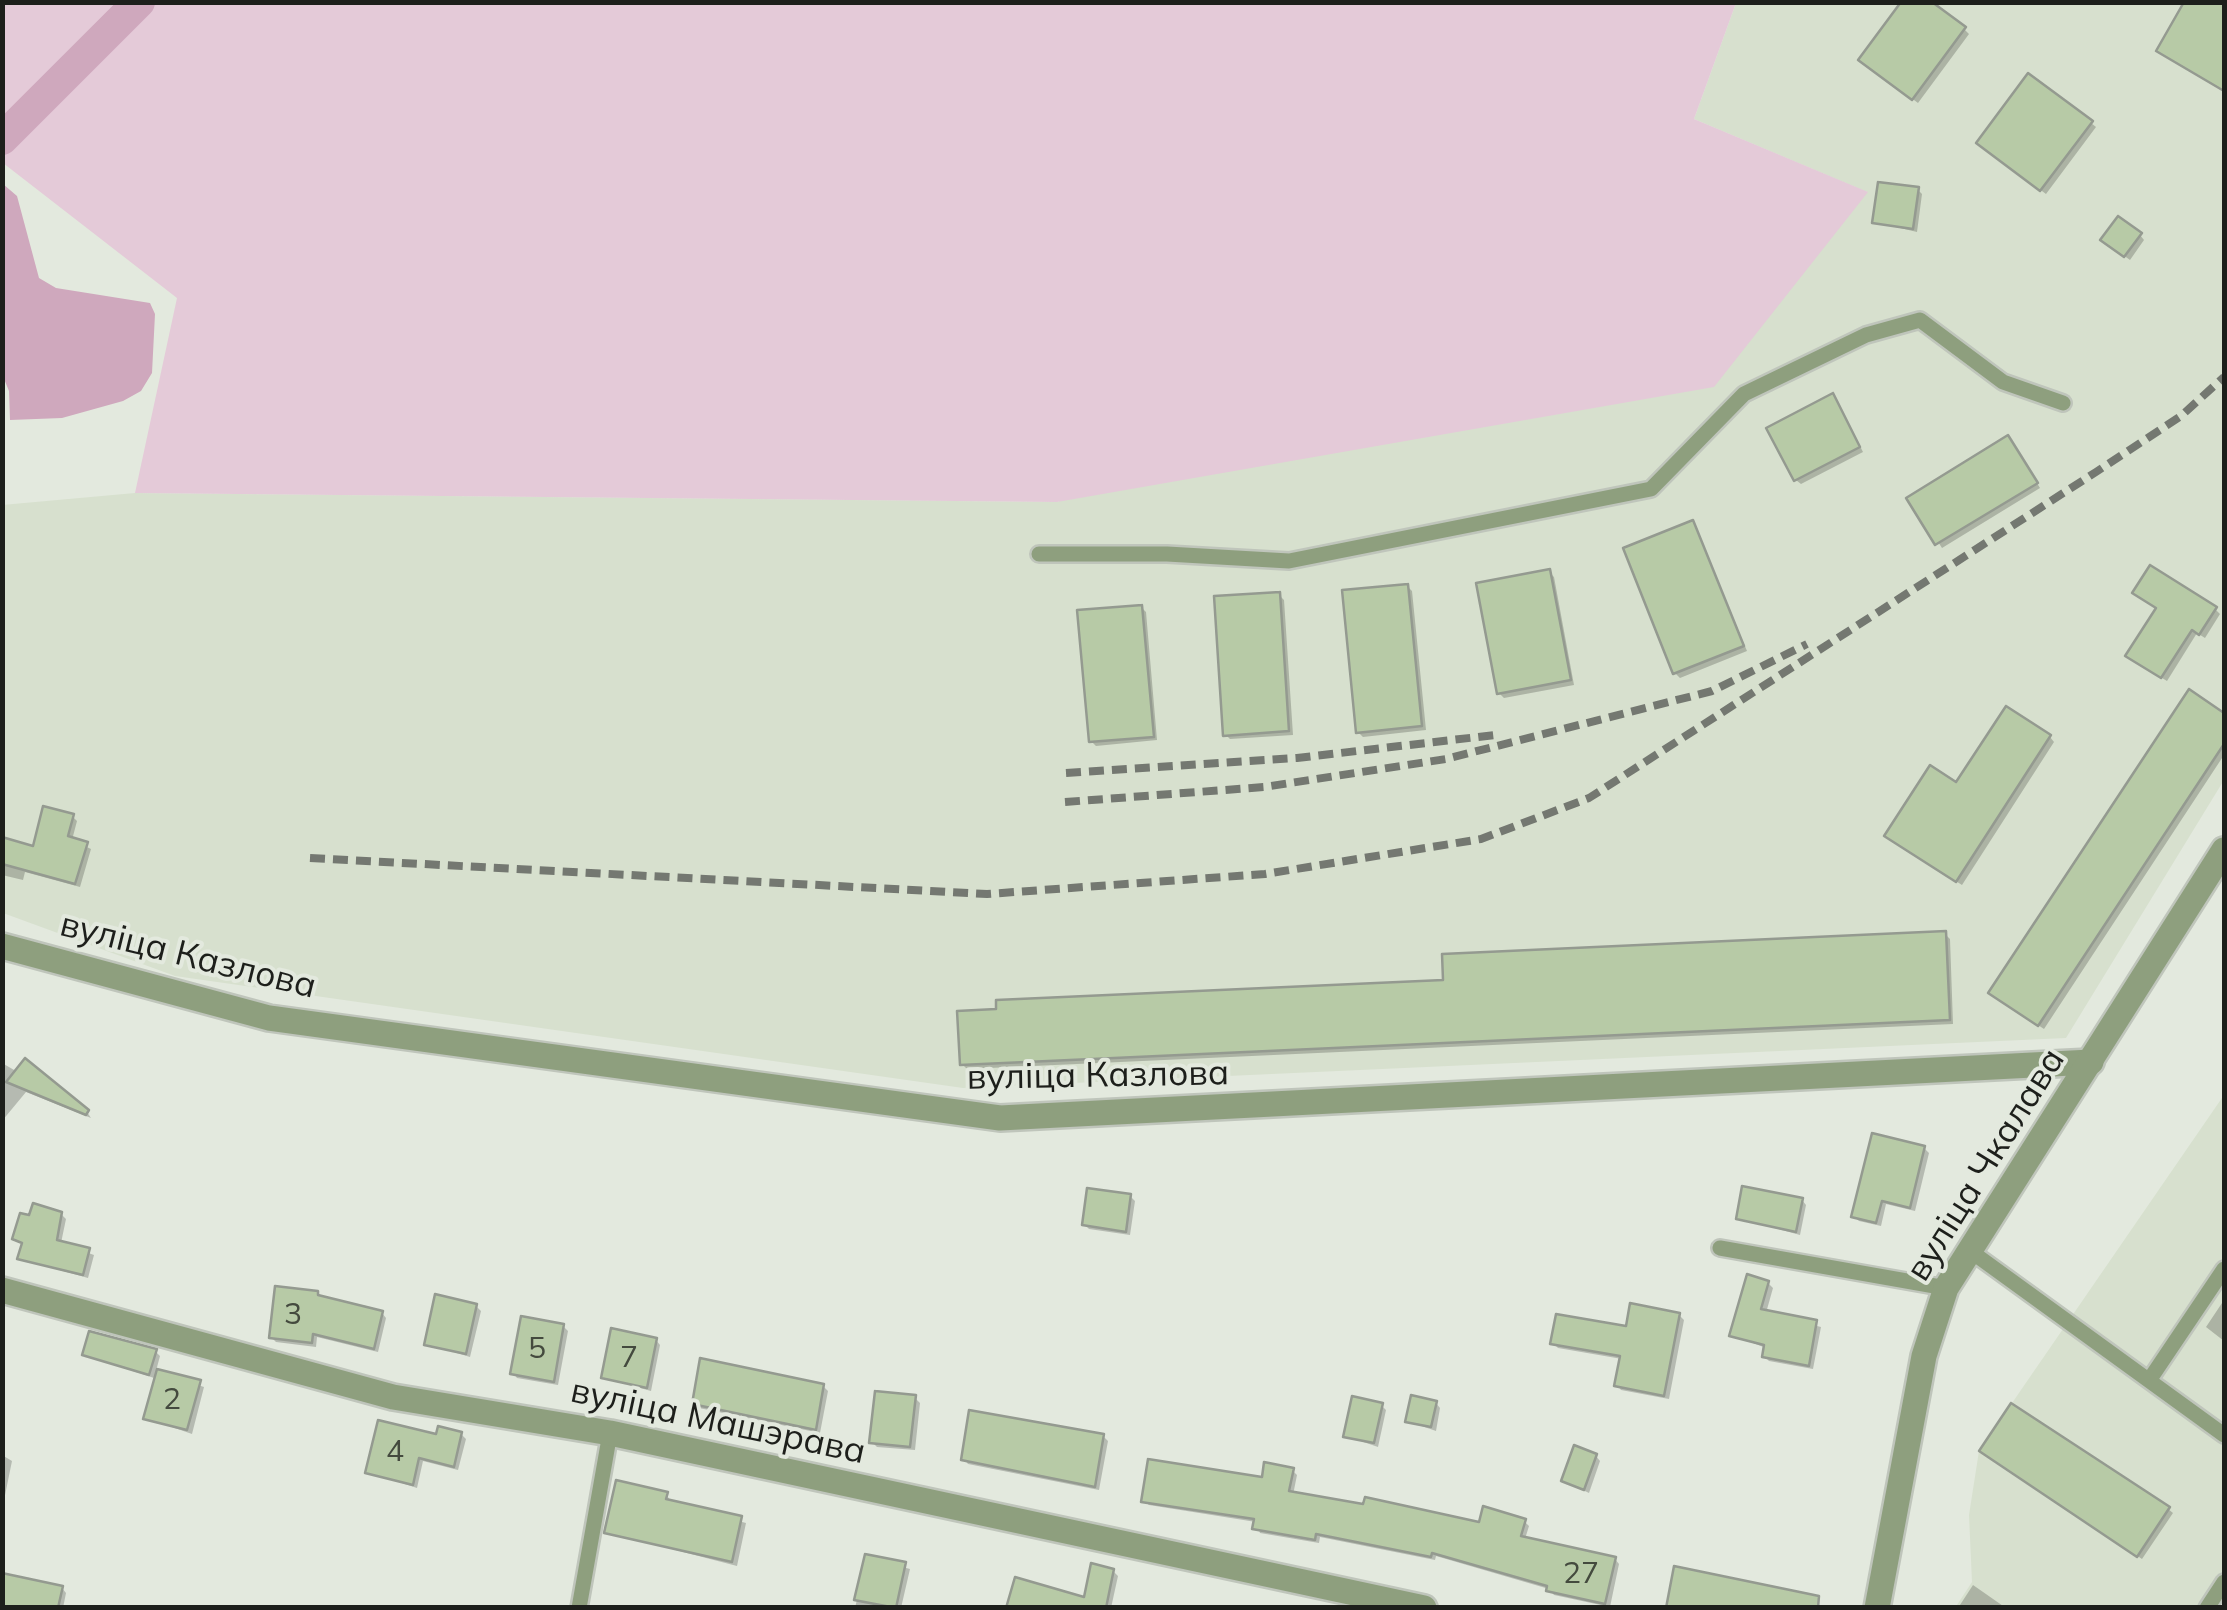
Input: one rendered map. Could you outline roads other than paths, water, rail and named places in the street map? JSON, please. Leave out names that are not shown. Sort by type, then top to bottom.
[{"type":"street","name":"вуліца Чкалава","points":[[1877,1608],[1924,1356],[1946,1288],[2224,850]]},
{"type":"street","name":"вуліца Казлова","points":[[2,946],[268,1018],[1000,1118],[2091,1062]]},
{"type":"street","name":"вуліца Машэрава","points":[[2,1290],[392,1397],[610,1433],[1424,1608]]},
{"type":"lane","points":[[1039,554],[1167,554],[1289,561],[1651,489],[1744,394],[1866,335],[1920,320],[2003,382],[2063,403]]},
{"type":"lane","points":[[1720,1248],[1946,1288]]},
{"type":"lane","points":[[1969,1250],[2224,1435]]},
{"type":"lane","points":[[2150,1380],[2224,1270]]},
{"type":"lane","points":[[579,1608],[610,1433]]},
{"type":"lane","points":[[2208,1608],[2224,1582]]},
{"type":"waterway","points":[[2,139],[139,2]]},
{"type":"railway","points":[[310,858],[987,894],[1265,874],[1481,839],[1589,798],[2181,416],[2224,377]]},
{"type":"railway","points":[[1065,802],[1264,787],[1446,759],[1712,691],[1807,644]]},
{"type":"railway","points":[[1066,773],[1297,758],[1495,735]]}]
